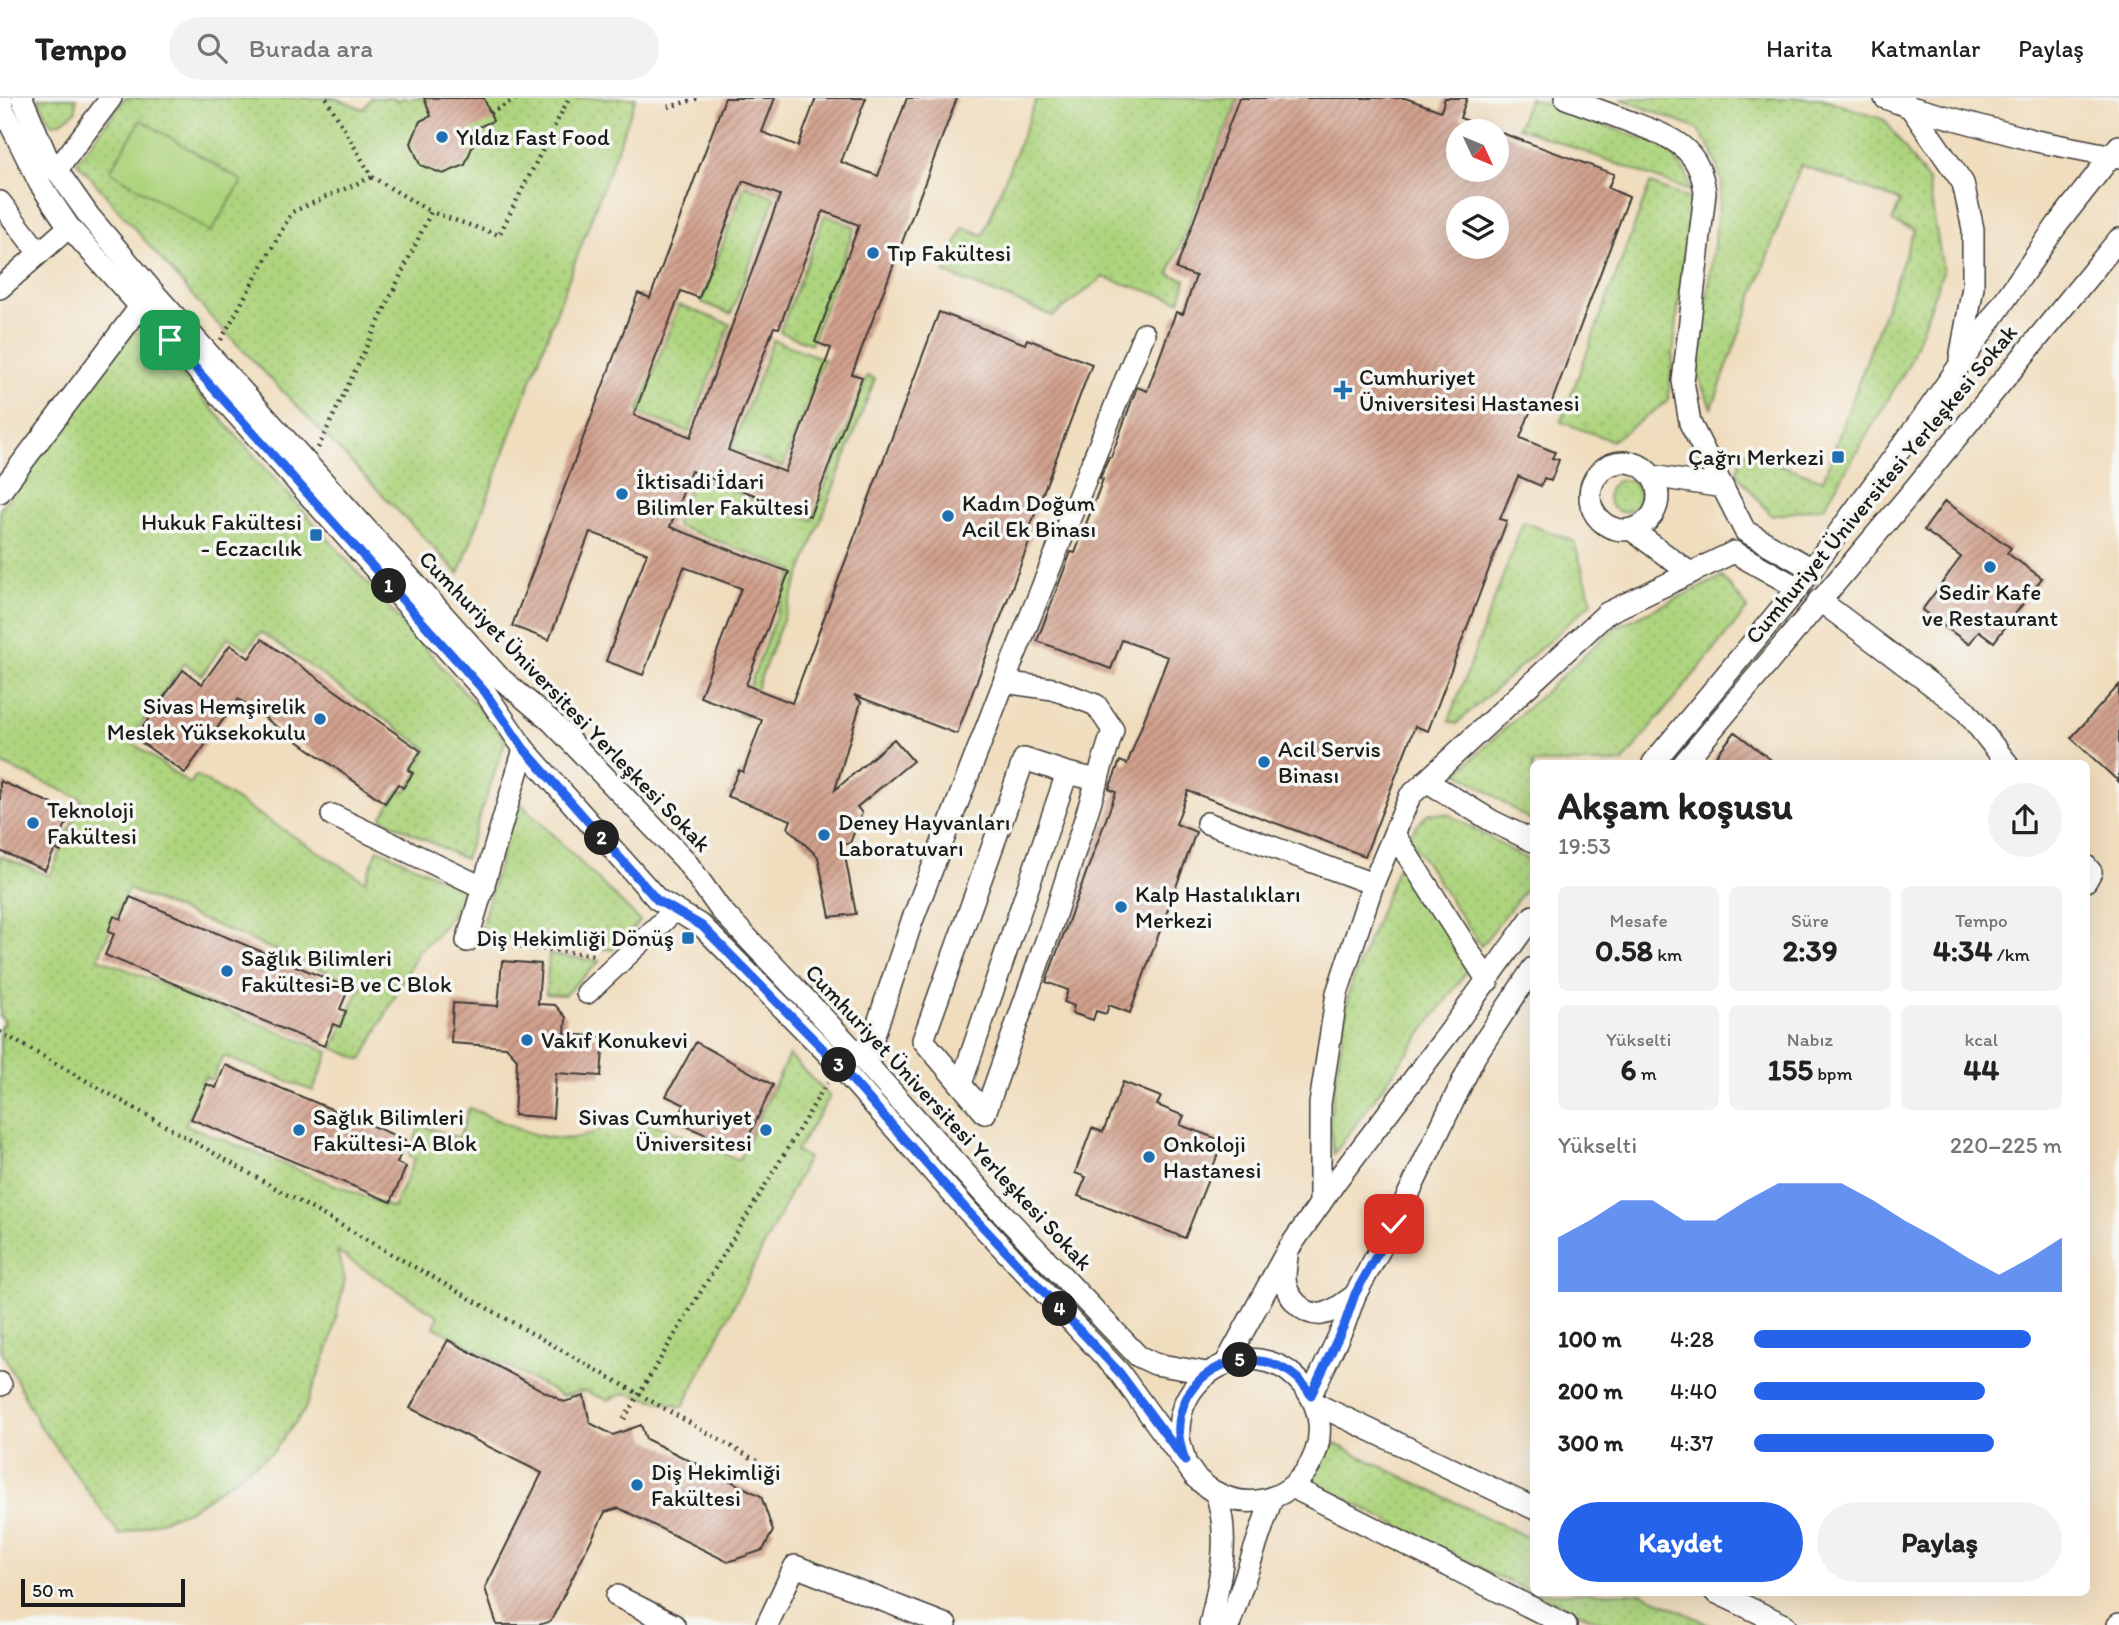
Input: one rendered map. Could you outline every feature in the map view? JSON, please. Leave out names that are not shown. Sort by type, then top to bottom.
[{"type":"street","name":"Cumhuriyet Üniversitesi Yerleşkesi Sokak","points":[[1,98],[3,108],[40,184],[69,227],[485,692],[524,749],[657,900],[702,926],[838,1064],[966,1209],[1119,1372],[1196,1478],[1216,1493],[1231,1499],[1252,1502],[1272,1498],[1292,1487],[1308,1470],[1318,1450],[1321,1427],[1313,1400]]},
{"type":"street","name":"Cumhuriyet Üniversitesi Yerleşkesi Sokak","points":[[22,98],[46,155],[56,171],[114,245],[499,677],[551,721],[685,860],[720,909],[1138,1356],[1155,1364],[1207,1373]]},
{"type":"street","points":[[56,171],[111,98]]},
{"type":"street","points":[[1566,98],[1675,139],[1689,152],[1701,171],[1705,192],[1683,381],[1690,423],[1745,531],[1812,569]]},
{"type":"street","name":"Cumhuriyet Üniversitesi Yerleşkesi Sokak","points":[[1885,98],[2036,141],[2117,152]]},
{"type":"street","name":"Cumhuriyet Üniversitesi Yerleşkesi Sokak","points":[[1910,107],[1963,183],[1973,229],[1973,287],[1959,367]]},
{"type":"street","name":"Cumhuriyet Üniversitesi Yerleşkesi Sokak","points":[[1655,760],[1812,569],[1959,367],[2057,225],[2117,152]]},
{"type":"street","points":[[0,202],[39,253]]},
{"type":"street","points":[[0,288],[69,227]]},
{"type":"street","name":"Cumhuriyet Üniversitesi Yerleşkesi Sokak","points":[[1686,760],[1906,499],[2119,239]]},
{"type":"street","points":[[0,492],[140,307]]},
{"type":"street","points":[[864,1062],[912,921],[1004,682],[1144,334]]},
{"type":"street","points":[[1652,476],[1659,494],[1655,513],[1641,527],[1632,530],[1612,529],[1597,517],[1590,499],[1594,480],[1608,466],[1627,462],[1637,464],[1652,476],[1723,487]]},
{"type":"street","points":[[1632,530],[1690,573]]},
{"type":"street","points":[[1320,1204],[1320,1104],[1337,993],[1373,884],[1409,796],[1607,613],[1734,552],[1798,587]]},
{"type":"street","points":[[1819,600],[1965,710],[2005,760]]},
{"type":"street","points":[[1004,682],[1053,689],[1096,705],[1113,730],[1098,780],[1052,924],[985,1113],[923,1040],[1024,759],[1067,774],[1098,780]]},
{"type":"street","points":[[467,941],[524,749]]},
{"type":"street","points":[[961,1084],[1067,774]]},
{"type":"street","points":[[1426,780],[1492,821],[1530,840]]},
{"type":"street","points":[[332,815],[484,888]]},
{"type":"street","points":[[1207,823],[1373,884]]},
{"type":"street","points":[[1394,834],[1488,981]]},
{"type":"street","points":[[587,993],[674,911]]},
{"type":"street","points":[[1226,1363],[1287,1251],[1530,920]]},
{"type":"street","points":[[1313,1400],[1355,1294],[1394,1224],[1475,1056],[1530,973]]},
{"type":"street","points":[[1287,1251],[1285,1281],[1292,1299],[1305,1310],[1320,1314],[1334,1310],[1355,1294]]},
{"type":"street","points":[[1185,1461],[1178,1437],[1181,1413],[1190,1391],[1207,1373],[1226,1363],[1248,1359],[1269,1362],[1289,1371],[1305,1385],[1313,1400],[1530,1507]]},
{"type":"street","points":[[1292,1487],[1566,1625]]},
{"type":"street","points":[[1210,1625],[1225,1530],[1216,1493]]},
{"type":"street","points":[[1228,1625],[1272,1498]]},
{"type":"street","points":[[767,1625],[795,1566],[946,1625]]},
{"type":"street","points":[[617,1596],[674,1625]]},
{"type":"street","points":[[1723,1596],[1785,1625]]},
{"type":"path","points":[[326,98],[372,177],[431,212],[499,235],[569,98]]},
{"type":"path","points":[[490,113],[518,98]]},
{"type":"path","points":[[668,107],[700,98]]},
{"type":"path","points":[[212,356],[292,212],[372,177]]},
{"type":"path","points":[[310,464],[431,212]]},
{"type":"path","points":[[467,941],[625,958]]},
{"type":"path","points":[[0,1032],[757,1461]]},
{"type":"path","points":[[624,1419],[838,1064]]},
{"type":"green space","points":[[38,98],[76,98],[76,111],[61,122],[52,124]]},
{"type":"green space","points":[[125,98],[335,98],[364,109],[371,98],[391,98],[399,101],[400,98],[636,98],[459,574],[211,317],[77,162]]},
{"type":"green space","points":[[1037,98],[1238,98],[1169,274],[1186,280],[1180,301],[1103,277],[1053,316],[945,273],[963,227],[983,235]]},
{"type":"green space","points":[[1529,98],[1668,148],[1687,175],[1690,191],[1518,127]]},
{"type":"green space","points":[[1620,98],[1822,98],[1885,120],[1928,181],[1943,271],[1909,364],[1824,507],[1772,516],[1736,473],[1744,452],[1823,480],[1914,230],[1892,222],[1900,201],[1801,165],[1712,408],[1697,375],[1722,182],[1712,151],[1697,129]]},
{"type":"green space","points":[[141,120],[242,181],[211,232],[110,171]]},
{"type":"green space","points":[[1650,184],[1690,199],[1668,401],[1612,441],[1561,422]]},
{"type":"green space","points":[[745,185],[775,197],[731,314],[701,302]]},
{"type":"green space","points":[[825,215],[855,227],[811,344],[780,332]]},
{"type":"green space","points":[[679,305],[730,324],[689,432],[638,413]]},
{"type":"green space","points":[[137,324],[506,739],[465,859],[381,818],[399,789],[405,792],[419,772],[414,769],[427,749],[261,632],[247,649],[228,637],[202,675],[184,663],[130,741],[190,784],[196,775],[365,881],[378,849],[464,889],[446,923],[434,938],[419,950],[362,1060],[333,1048],[361,986],[128,889],[98,958],[329,1052],[313,1091],[223,1056],[212,1080],[204,1077],[186,1125],[393,1208],[415,1159],[409,1155],[420,1125],[459,1138],[469,1108],[540,1136],[570,1139],[590,1134],[628,1113],[739,1160],[789,1055],[830,1097],[796,1151],[808,1158],[683,1407],[625,1393],[608,1400],[584,1391],[562,1396],[434,1327],[438,1316],[337,1252],[345,1279],[330,1345],[304,1411],[274,1451],[188,1511],[120,1535],[38,1423],[0,1347],[0,1027],[5,1021],[0,1017],[0,856],[50,876],[82,799],[0,763],[0,509]]},
{"type":"green space","points":[[773,340],[824,359],[783,467],[732,448]]},
{"type":"green space","points":[[867,376],[875,379],[746,716],[739,714],[793,570],[675,525],[693,476],[812,520]]},
{"type":"green space","points":[[1624,480],[1635,485],[1640,496],[1635,507],[1624,512],[1613,507],[1608,496],[1613,485]]},
{"type":"green space","points":[[1523,522],[1574,541],[1592,602],[1456,724],[1449,721]]},
{"type":"green space","points":[[1722,577],[1748,608],[1624,760],[1530,760],[1530,820],[1458,772],[1614,628]]},
{"type":"green space","points":[[517,800],[640,921],[612,950],[479,935]]},
{"type":"green space","points":[[1428,813],[1448,814],[1530,861],[1530,884],[1481,946],[1408,836]]},
{"type":"green space","points":[[1398,866],[1418,883],[1467,971],[1334,1154],[1329,1122],[1349,991]]},
{"type":"green space","points":[[549,955],[600,961],[564,995],[546,994]]},
{"type":"green space","points":[[1325,1439],[1530,1539],[1530,1591],[1500,1578],[1306,1479]]},
{"type":"green space","points":[[1540,1596],[1648,1596],[1711,1625],[1608,1625]]},
{"type":"building","name":"Yıldız Fast Food","points":[[424,98],[484,98],[493,121],[469,131],[474,142],[465,165],[443,174],[420,165],[411,143],[420,121],[431,116]]},
{"type":"building","points":[[725,98],[775,98],[762,132],[798,146],[816,98],[866,98],[841,162],[878,176],[907,98],[957,98],[852,374],[862,377],[810,516],[691,471],[670,527],[789,572],[746,685],[792,703],[939,312],[1025,344],[1027,339],[1092,364],[1027,535],[1031,537],[957,734],[854,695],[861,702],[835,790],[894,739],[913,761],[857,807],[862,813],[850,843],[843,845],[856,914],[830,917],[818,857],[788,828],[791,820],[727,796],[739,770],[743,772],[762,720],[700,697],[741,588],[684,567],[643,675],[606,661],[647,553],[590,532],[549,640],[512,626],[638,293],[650,298]],"holes":[[[743,181],[780,195],[691,437],[634,415],[681,291],[699,298]],[[823,211],[859,225],[815,342],[831,348],[785,472],[728,450],[774,327],[779,328]]]},
{"type":"building","points":[[1239,98],[1405,98],[1441,111],[1445,98],[1467,98],[1460,118],[1463,119],[1446,119],[1446,182],[1509,182],[1509,136],[1614,174],[1608,188],[1629,197],[1550,407],[1534,402],[1520,438],[1555,452],[1552,458],[1559,460],[1551,481],[1544,478],[1541,486],[1518,476],[1500,519],[1507,521],[1428,731],[1415,726],[1365,856],[1188,791],[1176,824],[1196,832],[1130,1013],[1109,1005],[1106,1014],[1096,1011],[1093,1020],[1072,1013],[1074,1006],[1064,1002],[1068,990],[1046,982],[1116,792],[1109,789],[1120,761],[1127,764],[1168,657],[1122,640],[1111,669],[1037,641],[1071,552],[1075,553],[1103,479],[1100,478],[1111,457],[1137,387],[1147,391],[1176,312],[1183,314],[1196,276],[1176,269]]},
{"type":"building","name":"Sedir Kafe ve Restaurant","points":[[1945,501],[2011,548],[2007,553],[2042,578],[1994,642],[1979,631],[1969,644],[1922,610],[1961,557],[1924,530]]},
{"type":"building","name":"Sivas Hemşirelik Meslek Yüksekokulu","points":[[262,639],[421,751],[408,770],[413,773],[403,788],[398,784],[385,803],[238,699],[185,773],[135,738],[183,670],[202,684],[230,645],[249,658]]},
{"type":"building","points":[[2119,685],[2119,782],[2071,738]]},
{"type":"building","points":[[1735,732],[1771,760],[1712,760]]},
{"type":"building","name":"Teknoloji Fakültesi","points":[[0,781],[71,812],[62,833],[67,836],[61,852],[55,849],[45,870],[0,851]]},
{"type":"building","name":"Sağlık Bilimleri Fakültesi-B ve C Blok","points":[[130,897],[349,988],[340,1009],[346,1011],[340,1027],[333,1024],[324,1046],[105,955],[114,934],[108,932],[114,916],[121,919]]},
{"type":"building","name":"Vakıf Konukevi","points":[[502,961],[541,964],[538,1004],[555,1005],[566,1017],[565,1034],[604,1037],[601,1076],[556,1073],[553,1118],[514,1115],[517,1059],[506,1047],[451,1043],[453,1003],[498,1006]]},
{"type":"building","points":[[696,1042],[773,1085],[742,1151],[675,1121],[685,1105],[666,1096]]},
{"type":"building","name":"Sağlık Bilimleri Fakültesi-A Blok","points":[[225,1065],[406,1140],[397,1163],[406,1167],[391,1202],[191,1119],[207,1084],[216,1088]]},
{"type":"building","name":"Onkoloji Hastanesi","points":[[1123,1082],[1161,1097],[1157,1105],[1184,1116],[1180,1125],[1223,1141],[1185,1238],[1078,1196],[1086,1177],[1075,1173],[1092,1128],[1103,1132]]},
{"type":"building","name":"Diş Hekimliği Fakültesi","points":[[448,1340],[564,1402],[584,1396],[590,1423],[613,1435],[641,1425],[646,1439],[761,1496],[773,1531],[763,1550],[728,1562],[619,1508],[605,1512],[551,1621],[539,1625],[497,1625],[485,1588],[542,1473],[410,1408]]},
{"type":"place","name":"Yıldız Fast Food","points":[[442,137]]},
{"type":"place","name":"Tıp Fakültesi","points":[[873,253]]},
{"type":"place","name":"Cumhuriyet Üniversitesi Hastanesi","points":[[1343,390]]},
{"type":"place","name":"Çağrı Merkezi","points":[[1838,457]]},
{"type":"place","name":"İktisadi İdari Bilimler Fakültesi","points":[[622,494]]},
{"type":"place","name":"Kadın Doğum Acil Ek Binası","points":[[948,516]]},
{"type":"place","name":"Hukuk Fakültesi - Eczacılık","points":[[316,535]]},
{"type":"place","name":"Sedir Kafe ve Restaurant","points":[[1990,567]]},
{"type":"place","name":"Sivas Hemşirelik Meslek Yüksekokulu","points":[[320,719]]},
{"type":"place","name":"Acil Servis Binası","points":[[1264,762]]},
{"type":"place","name":"Teknoloji Fakültesi","points":[[33,823]]},
{"type":"place","name":"Deney Hayvanları Laboratuvarı","points":[[824,835]]},
{"type":"place","name":"Kalp Hastalıkları Merkezi","points":[[1121,907]]},
{"type":"place","name":"Diş Hekimliği Dönüş","points":[[688,938]]},
{"type":"place","name":"Sağlık Bilimleri Fakültesi-B ve C Blok","points":[[227,971]]},
{"type":"place","name":"Vakıf Konukevi","points":[[527,1040]]},
{"type":"place","name":"Sağlık Bilimleri Fakültesi-A Blok","points":[[299,1130]]},
{"type":"place","name":"Sivas Cumhuriyet Üniversitesi","points":[[766,1130]]},
{"type":"place","name":"Onkoloji Hastanesi","points":[[1149,1157]]},
{"type":"place","name":"Diş Hekimliği Fakültesi","points":[[637,1485]]},
{"type":"route","points":[[170,340],[485,692],[524,749],[657,900],[702,926],[838,1064],[966,1209],[1119,1372],[1185,1461],[1178,1437],[1181,1413],[1190,1391],[1207,1373],[1226,1363],[1248,1359],[1269,1362],[1289,1371],[1305,1385],[1311,1395],[1345,1323],[1355,1294],[1394,1224]]}]
